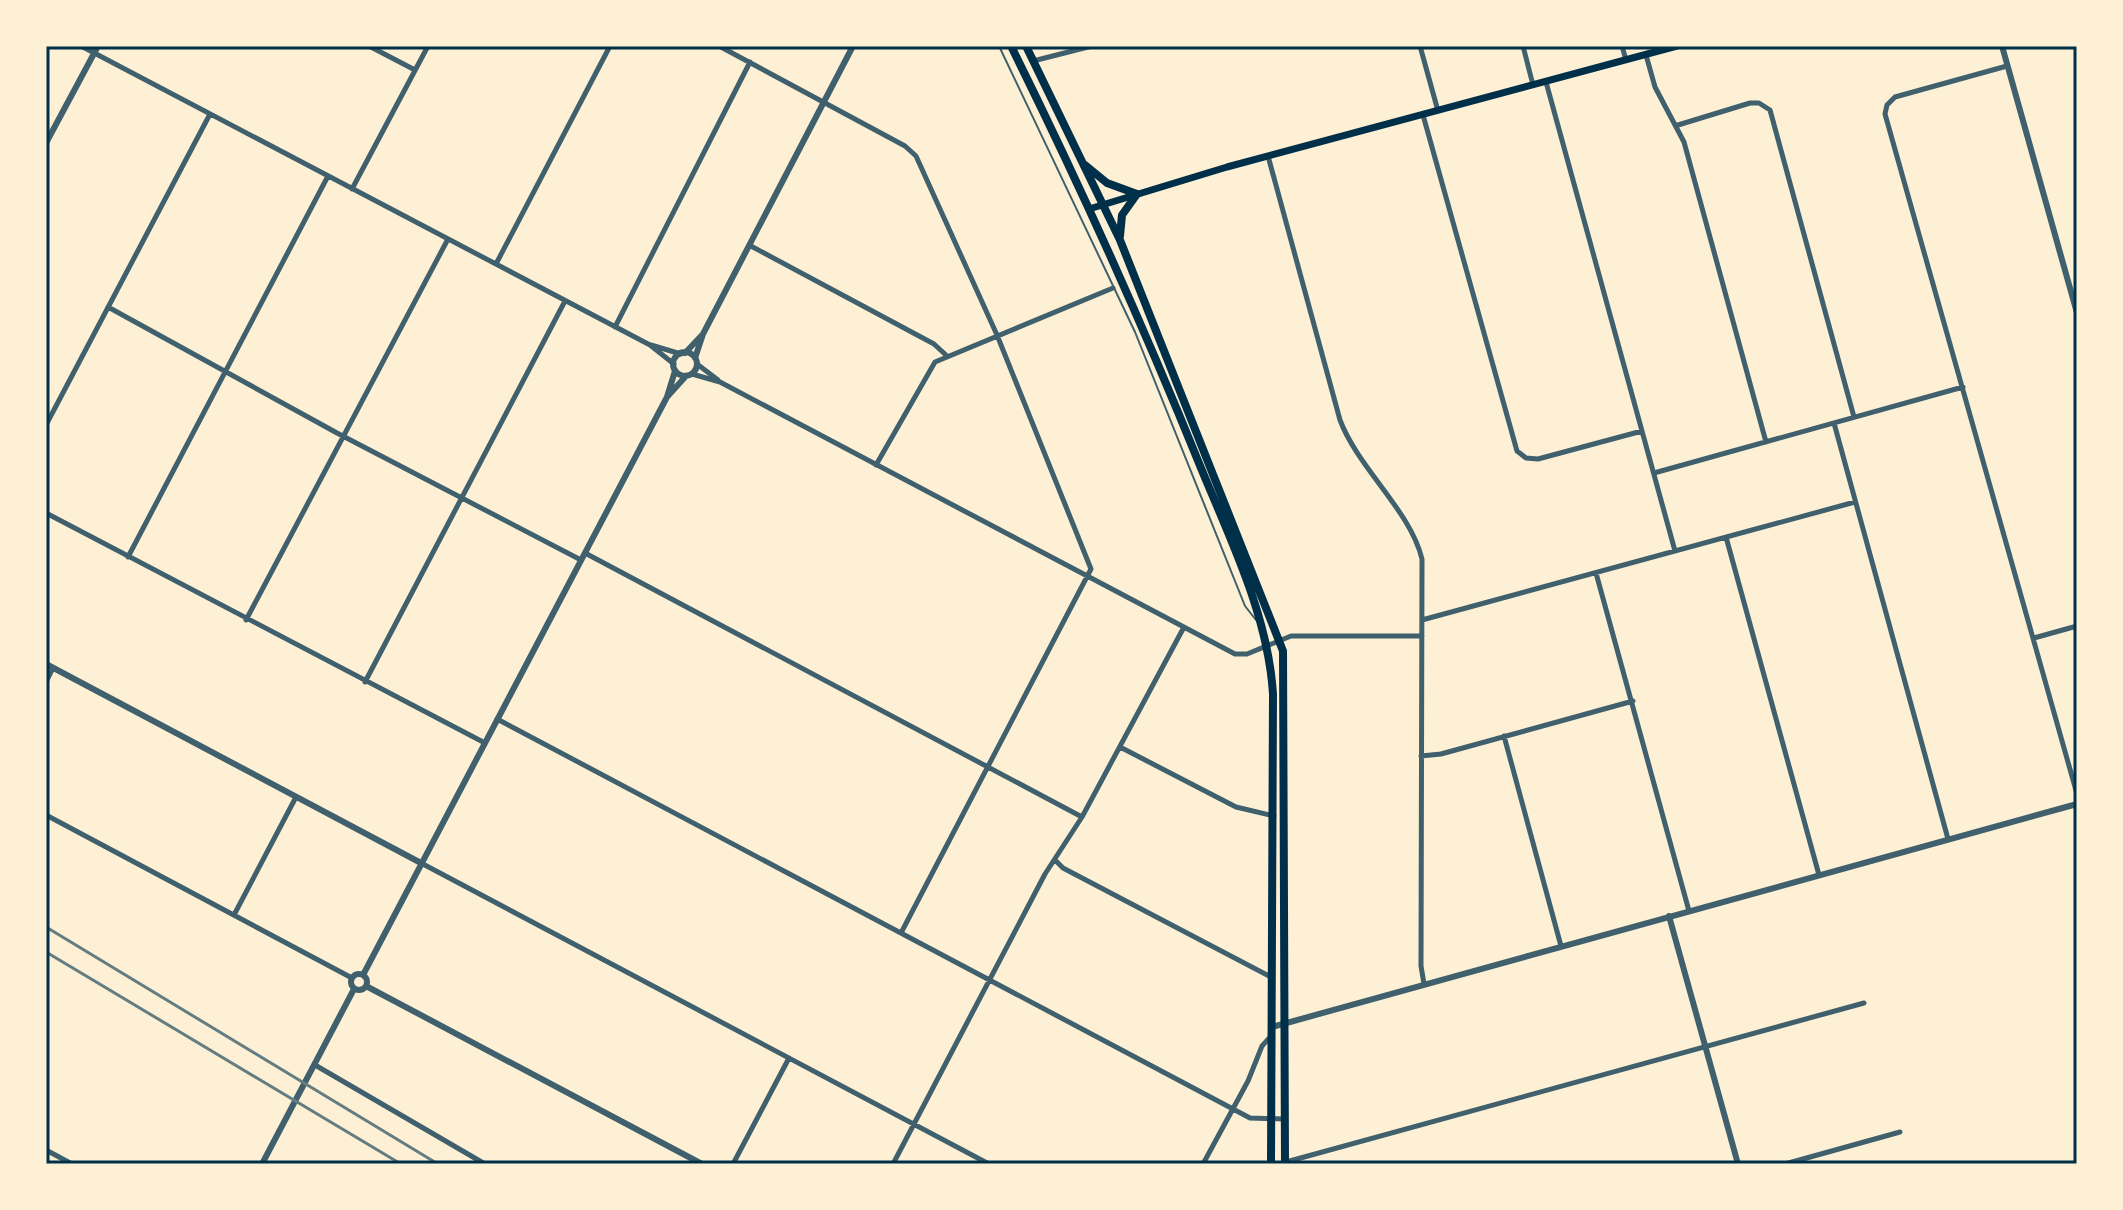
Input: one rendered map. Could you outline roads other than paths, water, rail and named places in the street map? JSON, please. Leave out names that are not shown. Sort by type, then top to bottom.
[{"type":"highway","points":[[1011,46],[1148,337],[1241,566],[1267,646],[1273,694],[1274,816],[1271,1164]]},
{"type":"highway","points":[[1026,46],[1120,240],[1280,639],[1286,688],[1285,1163]]},
{"type":"highway","points":[[1082,163],[1107,183],[1137,194],[1122,215],[1120,240]]},
{"type":"main road","points":[[1089,209],[1268,156],[1677,46]]},
{"type":"street","points":[[81,46],[96,50],[210,114],[650,345],[683,353],[720,382],[1239,655],[1291,636],[1422,636]]},
{"type":"street","points":[[369,46],[415,70]]},
{"type":"street","points":[[352,189],[428,46]]},
{"type":"street","points":[[496,264],[610,46]]},
{"type":"street","points":[[719,46],[913,152],[997,335],[1090,565],[1089,576],[901,933]]},
{"type":"street","points":[[667,397],[689,375],[703,334],[853,46]]},
{"type":"street","points":[[1033,61],[1092,46]]},
{"type":"street","points":[[1420,46],[1438,111]]},
{"type":"street","points":[[1523,46],[1533,85]]},
{"type":"street","points":[[1622,46],[1626,60]]},
{"type":"street","points":[[2002,46],[2077,313]]},
{"type":"street","points":[[46,143],[96,50]]},
{"type":"street","points":[[1646,55],[1655,87],[1678,125],[1766,442]]},
{"type":"street","points":[[615,327],[750,62]]},
{"type":"street","points":[[2007,66],[1895,97],[1887,105],[1886,118],[2077,794]]},
{"type":"street","points":[[1546,82],[1675,551]]},
{"type":"street","points":[[1678,125],[1750,103],[1759,103],[1770,110],[1854,417]]},
{"type":"street","points":[[46,425],[210,114]]},
{"type":"street","points":[[1423,115],[1517,451],[1526,458],[1538,459],[1642,431]]},
{"type":"street","points":[[1268,156],[1340,420],[1350,442],[1420,551],[1424,984]]},
{"type":"street","points":[[128,557],[328,176]]},
{"type":"street","points":[[246,620],[448,239]]},
{"type":"street","points":[[748,244],[934,344],[947,356]]},
{"type":"street","points":[[876,465],[929,367],[947,356],[1113,288]]},
{"type":"street","points":[[365,682],[565,301]]},
{"type":"street","points":[[108,307],[344,436],[989,766],[1082,817]]},
{"type":"street","points":[[366,986],[363,975],[667,397],[674,367],[683,353],[703,334]]},
{"type":"street","points":[[650,345],[674,367],[689,375],[720,382]]},
{"type":"street","points":[[1654,473],[1963,387]]},
{"type":"street","points":[[1834,423],[1948,839]]},
{"type":"street","points":[[1422,620],[1855,502]]},
{"type":"street","points":[[46,513],[485,743]]},
{"type":"street","points":[[1726,537],[1819,875]]},
{"type":"street","points":[[1596,573],[1689,911]]},
{"type":"street","points":[[2034,638],[2077,626]]},
{"type":"street","points":[[893,1164],[989,981],[1184,627]]},
{"type":"street","points":[[46,682],[49,666],[989,1164]]},
{"type":"street","points":[[1421,756],[1441,754],[1633,701]]},
{"type":"street","points":[[497,719],[1254,1120],[1285,1118]]},
{"type":"street","points":[[1504,736],[1561,946]]},
{"type":"street","points":[[1120,747],[1236,807],[1274,816]]},
{"type":"street","points":[[234,915],[296,797]]},
{"type":"street","points":[[1203,1164],[1272,1031],[1285,1022],[2077,804]]},
{"type":"street","points":[[46,815],[352,978],[363,975]]},
{"type":"street","points":[[1055,860],[1063,868],[1272,978]]},
{"type":"street","points":[[1669,916],[1738,1164]]},
{"type":"street","points":[[262,1164],[354,989],[352,978]]},
{"type":"street","points":[[354,989],[366,986],[702,1164]]},
{"type":"street","points":[[1285,1163],[1864,1003]]},
{"type":"street","points":[[733,1164],[789,1058]]},
{"type":"street","points":[[315,1065],[485,1164]]},
{"type":"street","points":[[1785,1164],[1900,1132]]},
{"type":"street","points":[[46,1150],[72,1164]]},
{"type":"lane","points":[[999,46],[1135,332],[1245,606],[1262,626]]},
{"type":"railway","points":[[46,927],[438,1164]]},
{"type":"railway","points":[[46,952],[401,1164]]}]
